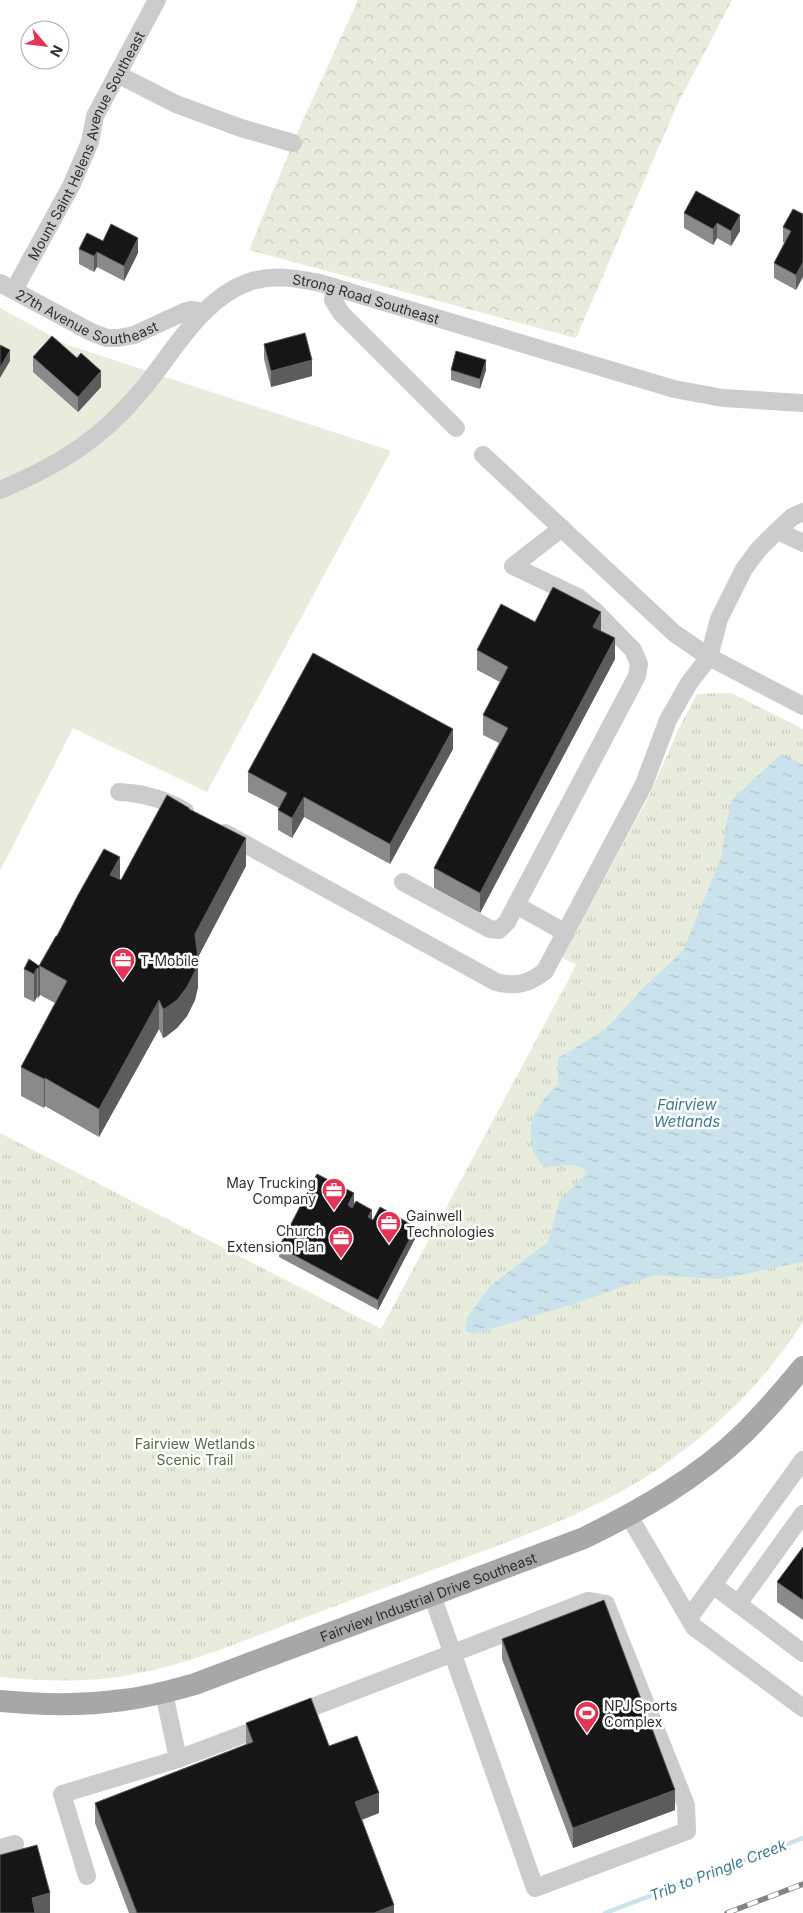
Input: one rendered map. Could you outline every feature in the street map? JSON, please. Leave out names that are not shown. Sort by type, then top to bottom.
[{"type":"main road","name":"Fairview Industrial Drive Southeast","points":[[0,1702],[85,1704],[124,1700],[195,1684],[584,1538],[629,1516],[693,1475],[736,1439],[767,1409],[803,1367]]},
{"type":"street","name":"Mount Saint Helens Avenue Southeast","points":[[7,287],[70,186],[90,142],[95,116],[157,0]]},
{"type":"street","points":[[117,74],[176,104],[241,128],[293,143]]},
{"type":"street","name":"Strong Road Southeast","points":[[0,490],[69,456],[105,428],[151,379],[204,312],[235,287],[264,278],[294,278],[334,287],[674,389],[723,398],[803,403]]},
{"type":"street","name":"27th Avenue Southeast","points":[[7,287],[91,332],[107,338],[134,335],[191,310],[204,312]]},
{"type":"street","points":[[334,287],[333,300],[341,313],[456,428]]},
{"type":"street","points":[[483,455],[674,633],[710,656],[803,706]]},
{"type":"street","points":[[119,792],[138,793],[157,798],[207,823],[496,982],[521,985],[534,980],[545,972],[644,784],[668,720],[689,683],[710,656],[719,619],[744,569],[758,550],[778,530],[792,518],[803,512]]},
{"type":"street","points":[[403,882],[490,929],[499,930],[507,922],[637,676],[639,664],[633,650],[596,612],[578,597],[513,566],[562,528]]},
{"type":"street","points":[[778,530],[803,543]]},
{"type":"street","points":[[516,905],[566,932]]},
{"type":"street","points":[[689,1618],[803,1460]]},
{"type":"street","points":[[738,1604],[803,1514]]},
{"type":"street","points":[[629,1516],[694,1627],[803,1708]]},
{"type":"street","points":[[713,1585],[803,1653]]},
{"type":"street","points":[[87,1876],[62,1794],[178,1759],[452,1653],[588,1601],[606,1604],[686,1805],[687,1831],[535,1888],[452,1653],[432,1596]]},
{"type":"street","points":[[164,1692],[178,1759]]},
{"type":"green space","points":[[358,0],[732,0],[677,105],[576,338],[249,250],[298,131]]},
{"type":"green space","points":[[0,308],[68,345],[391,451],[207,792],[73,728],[0,871]]},
{"type":"green space","name":"Fairview Wetlands Scenic Trail","points":[[731,693],[803,729],[803,1322],[787,1346],[751,1390],[688,1447],[641,1480],[557,1522],[206,1655],[168,1666],[129,1675],[82,1680],[0,1677],[0,1133],[381,1329],[571,975],[576,964],[562,958],[650,794],[679,728],[697,694]]},
{"type":"water","name":"Fairview Wetlands","points":[[781,754],[803,764],[803,1262],[719,1279],[654,1275],[574,1304],[474,1334],[465,1331],[468,1316],[490,1286],[548,1242],[560,1200],[585,1175],[586,1171],[577,1166],[566,1165],[544,1168],[532,1147],[531,1128],[536,1112],[540,1104],[558,1084],[558,1058],[605,1030],[643,988],[683,951],[721,858],[732,800]]},
{"type":"building","points":[[696,191],[740,215],[731,231],[717,223],[713,229],[684,213]]},
{"type":"building","points":[[793,209],[803,214],[803,262],[796,275],[774,263],[791,231],[783,227]]},
{"type":"building","points":[[111,224],[138,238],[124,266],[97,252],[94,256],[79,249],[87,233],[103,241]]},
{"type":"building","points":[[305,333],[312,360],[271,371],[264,344]]},
{"type":"building","points":[[52,336],[77,358],[81,353],[101,371],[78,397],[33,357]]},
{"type":"building","points":[[0,345],[10,350],[0,368]]},
{"type":"building","points":[[456,351],[486,360],[480,379],[451,370]]},
{"type":"building","points":[[553,587],[601,612],[593,627],[615,638],[480,893],[434,868],[508,728],[483,715],[508,667],[477,650],[501,604],[535,622]]},
{"type":"building","points":[[313,653],[453,729],[390,844],[304,797],[292,818],[278,810],[287,793],[248,772]]},
{"type":"building","name":"T-Mobile","points":[[167,795],[189,809],[246,838],[195,934],[198,959],[195,971],[187,987],[177,1000],[166,1008],[163,1009],[159,1000],[99,1109],[45,1078],[21,1067],[67,981],[40,966],[34,974],[24,969],[29,959],[39,966],[104,849],[120,857],[110,875],[121,880]]},
{"type":"building","points":[[317,1174],[354,1193],[348,1205],[352,1208],[356,1201],[372,1210],[368,1217],[373,1220],[380,1207],[416,1227],[378,1300],[279,1247]]},
{"type":"building","points":[[803,1547],[803,1600],[777,1582]]},
{"type":"building","points":[[604,1600],[675,1790],[573,1828],[502,1639]]},
{"type":"building","points":[[311,1698],[329,1746],[357,1736],[379,1793],[355,1802],[394,1905],[374,1913],[137,1913],[95,1803],[253,1742],[246,1723]]},
{"type":"building","points":[[37,1845],[50,1893],[32,1898],[35,1913],[0,1913],[0,1855]]},
{"type":"waterway","name":"Trib to Pringle Creek","points":[[605,1913],[803,1838]]},
{"type":"railway","points":[[727,1913],[803,1884]]},
{"type":"place","name":"T-Mobile","points":[[123,981]]},
{"type":"place","name":"May Trucking Company","points":[[334,1211]]},
{"type":"place","name":"Gainwell Technologies","points":[[389,1244]]},
{"type":"place","name":"Church Extension Plan","points":[[341,1259]]},
{"type":"place","name":"NPJ Sports Complex","points":[[587,1734]]}]
